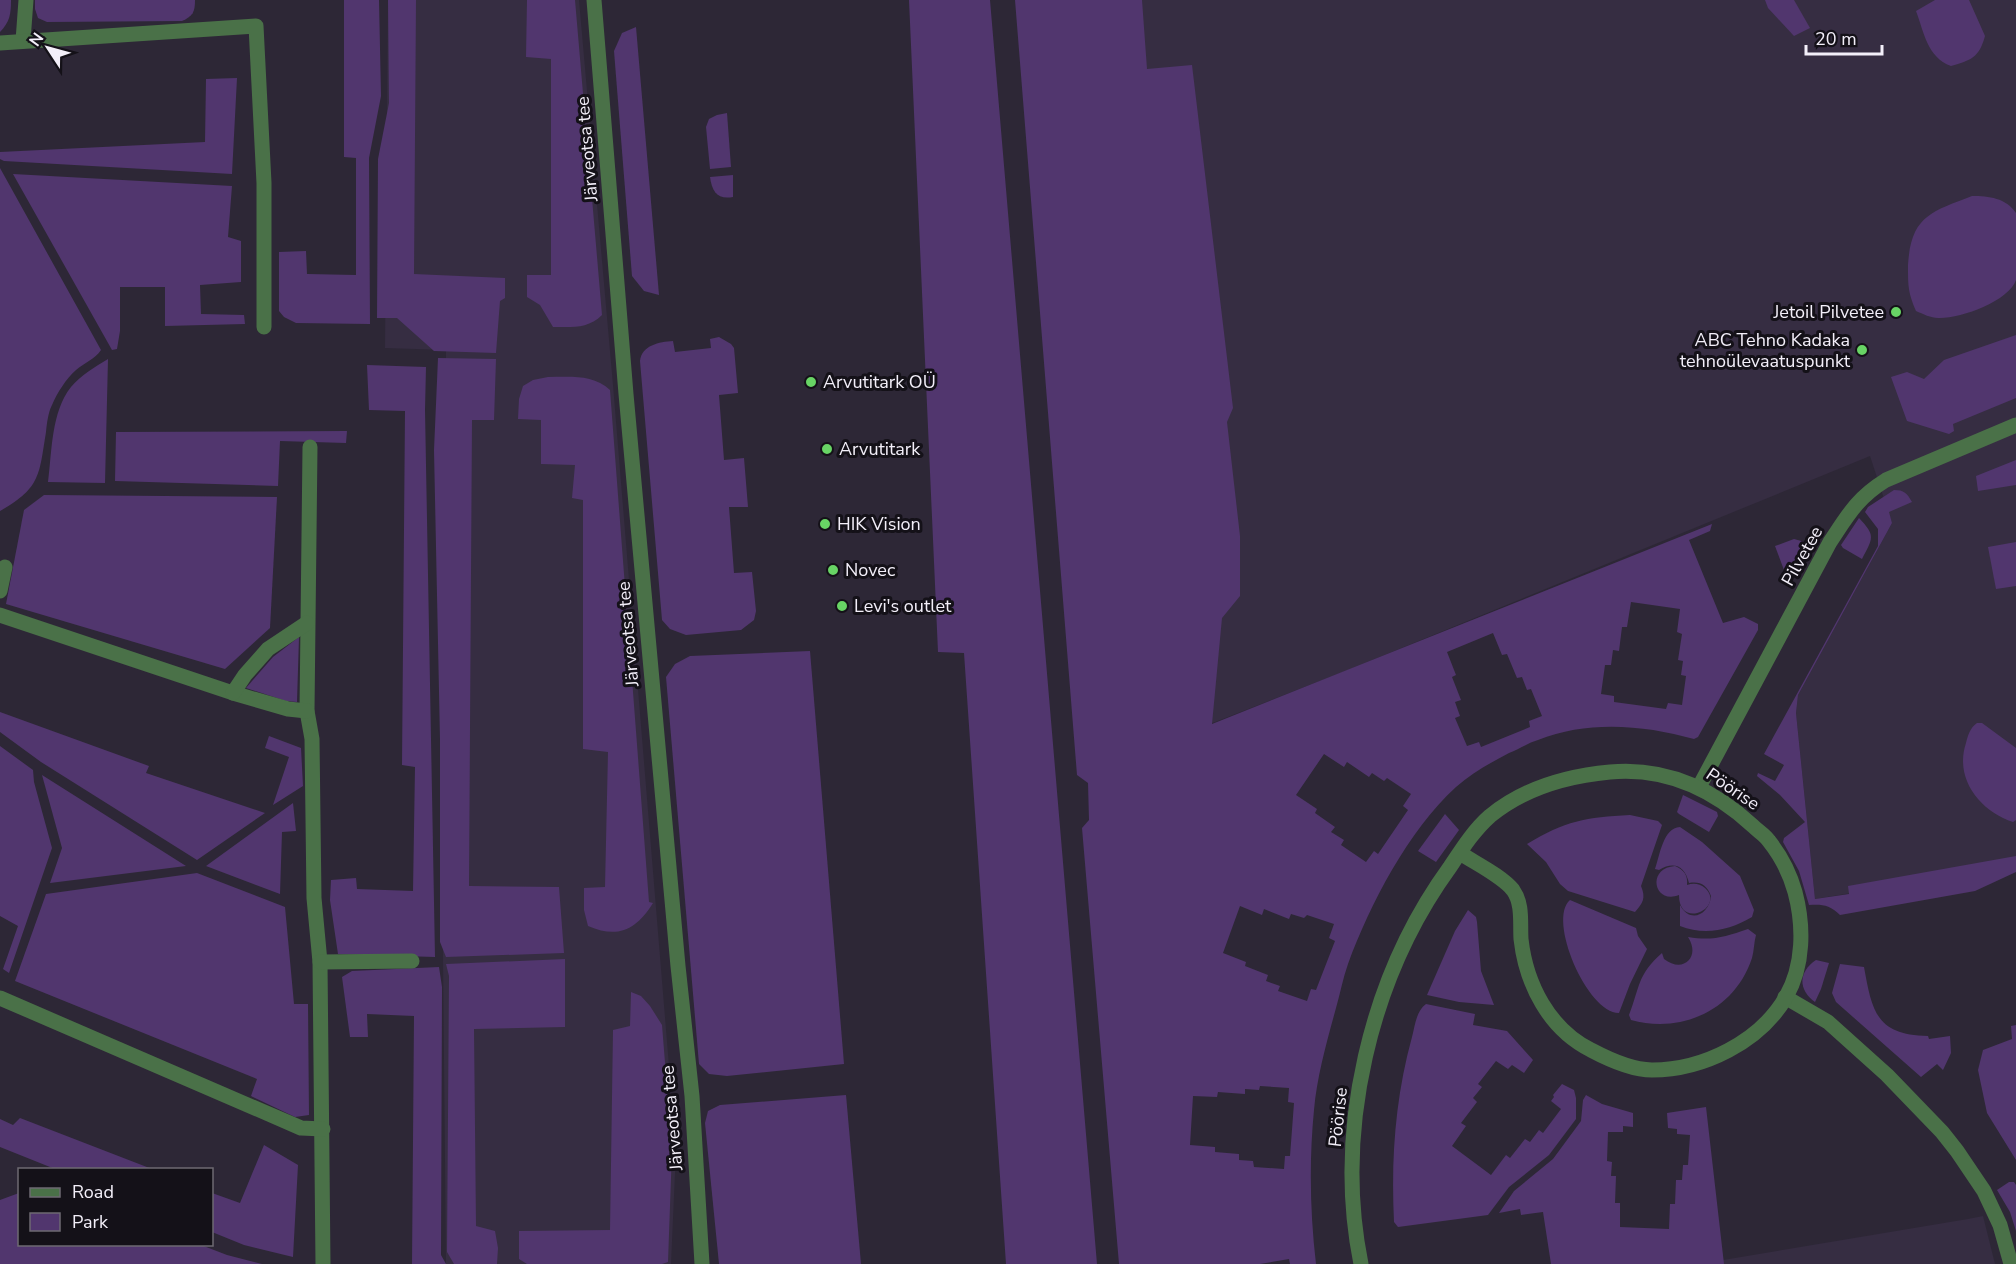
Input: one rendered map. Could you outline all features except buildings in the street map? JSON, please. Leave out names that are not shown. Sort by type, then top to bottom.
[{"type":"street","points":[[23,41],[26,0]]},
{"type":"street","name":"Järveotsa tee","points":[[594,0],[626,394],[692,1096],[702,1264]]},
{"type":"street","points":[[0,43],[256,26],[264,183],[264,327]]},
{"type":"street","name":"Pilvetee","points":[[1699,787],[1830,542],[1855,505],[1869,490],[1886,480],[2016,425]]},
{"type":"street","points":[[310,447],[307,711],[312,739],[314,898],[320,962],[323,1264]]},
{"type":"street","points":[[0,591],[5,567]]},
{"type":"street","points":[[0,615],[233,693],[288,710],[307,711]]},
{"type":"street","points":[[233,693],[245,675],[268,649],[307,623]]},
{"type":"street","name":"Pöörise","points":[[1361,1264],[1355,1229],[1354,1142],[1360,1087],[1370,1040],[1387,985],[1407,937],[1427,900],[1460,853],[1490,817],[1521,795],[1582,774],[1623,771],[1664,774],[1699,787],[1740,813],[1769,841],[1789,873],[1799,908],[1802,943],[1796,974],[1785,997],[1771,1016],[1752,1034],[1729,1050],[1691,1065],[1649,1070],[1621,1063],[1588,1049],[1563,1031],[1546,1010],[1532,985],[1523,958],[1521,908],[1513,891],[1460,853]]},
{"type":"street","points":[[320,962],[412,961]]},
{"type":"street","points":[[1785,997],[1828,1022],[1887,1075],[1942,1132],[1984,1191],[2000,1225],[2011,1264]]},
{"type":"street","points":[[0,998],[301,1128],[323,1129]]},
{"type":"shaded area","points":[[388,0],[579,0],[676,1151],[671,1264],[446,1264],[443,957],[446,350],[385,348]]},
{"type":"shaded area","points":[[1070,0],[2016,0],[2016,866],[1815,899],[1796,713],[1798,695],[1892,523],[1870,456],[1348,670],[1210,724]]},
{"type":"shaded area","points":[[1983,1216],[1995,1264],[1699,1264],[1968,1219]]},
{"type":"green space","points":[[0,0],[11,0],[11,9],[6,25],[0,32]]},
{"type":"green space","points":[[35,0],[195,0],[195,8],[189,17],[182,21],[47,22],[38,18]]},
{"type":"green space","points":[[344,0],[379,0],[381,96],[369,158],[370,324],[296,323],[284,317],[279,311],[279,252],[306,251],[307,274],[356,275],[356,158],[344,157]]},
{"type":"green space","points":[[388,0],[416,0],[414,274],[505,278],[505,298],[500,301],[496,353],[434,351],[397,318],[377,318],[378,159],[389,103]]},
{"type":"green space","points":[[527,0],[575,0],[602,315],[591,323],[579,326],[553,327],[540,305],[527,297],[527,275],[551,275],[551,59],[526,57]]},
{"type":"green space","points":[[909,0],[990,0],[1097,1264],[1006,1264],[964,653],[938,652]]},
{"type":"green space","points":[[1015,0],[1142,0],[1147,69],[1192,65],[1233,408],[1227,422],[1240,536],[1240,596],[1222,618],[1212,724],[1712,524],[1710,531],[1689,540],[1723,623],[1744,617],[1758,624],[1758,630],[1698,737],[1694,739],[1636,728],[1596,727],[1576,729],[1534,741],[1509,753],[1462,782],[1438,805],[1422,825],[1392,870],[1367,917],[1348,964],[1329,1033],[1315,1097],[1312,1129],[1311,1206],[1316,1264],[1290,1264],[1289,1259],[1260,1264],[1119,1264],[1082,828],[1089,820],[1088,783],[1077,775]],"holes":[[[1631,602],[1680,609],[1677,632],[1682,634],[1678,660],[1683,661],[1681,675],[1686,676],[1682,705],[1668,703],[1666,709],[1614,702],[1614,696],[1601,694],[1605,665],[1611,665],[1613,650],[1619,651],[1622,627],[1627,627]],[[1493,633],[1502,655],[1507,654],[1517,678],[1522,677],[1527,690],[1531,689],[1542,716],[1529,721],[1530,727],[1481,747],[1479,742],[1467,746],[1455,718],[1460,716],[1455,702],[1461,700],[1452,677],[1456,675],[1447,652]],[[1324,754],[1344,767],[1347,762],[1369,777],[1372,773],[1384,781],[1387,778],[1411,794],[1403,806],[1408,810],[1378,854],[1374,851],[1366,862],[1341,845],[1344,840],[1331,832],[1335,827],[1315,813],[1317,809],[1296,795]],[[1240,906],[1262,915],[1264,909],[1289,919],[1291,914],[1304,918],[1307,915],[1334,924],[1329,938],[1335,941],[1316,990],[1311,989],[1307,1001],[1278,991],[1280,986],[1266,981],[1268,975],[1245,966],[1246,962],[1223,953]],[[1260,1086],[1289,1088],[1288,1102],[1294,1103],[1290,1156],[1285,1156],[1284,1169],[1254,1167],[1253,1161],[1239,1160],[1239,1154],[1215,1152],[1215,1147],[1190,1145],[1193,1096],[1217,1097],[1218,1092],[1245,1094],[1245,1089],[1259,1090]]]},
{"type":"green space","points":[[1765,0],[1794,0],[1810,28],[1794,36],[1768,8]]},
{"type":"green space","points":[[1935,0],[1969,0],[1985,36],[1977,54],[1969,60],[1951,66],[1943,62],[1931,50],[1916,11]]},
{"type":"green space","points":[[636,27],[659,295],[644,291],[632,276],[614,51],[622,33]]},
{"type":"green space","points":[[237,78],[232,174],[0,159],[0,152],[205,142],[206,79]]},
{"type":"green space","points":[[727,113],[731,167],[710,169],[706,127],[709,119]]},
{"type":"green space","points":[[0,168],[101,350],[72,374],[59,391],[49,415],[42,459],[36,479],[24,495],[0,511]]},
{"type":"green space","points":[[13,174],[232,186],[228,237],[241,241],[241,282],[200,285],[201,314],[244,315],[245,324],[165,326],[165,287],[120,287],[120,331],[117,349],[112,350]]},
{"type":"green space","points":[[733,175],[733,197],[728,198],[717,194],[712,187],[710,177]]},
{"type":"green space","points":[[1972,196],[1997,199],[2007,204],[2016,213],[2016,280],[2012,288],[2004,295],[1983,307],[1947,318],[1930,317],[1916,311],[1910,294],[1908,265],[1914,236],[1926,218]]},
{"type":"green space","points":[[2016,335],[2016,398],[1953,424],[1954,431],[1949,434],[1907,421],[1891,377],[1907,372],[1924,379],[1944,360]]},
{"type":"green space","points":[[719,337],[734,348],[738,393],[719,395],[724,460],[744,458],[748,507],[729,507],[734,573],[752,572],[756,611],[754,620],[741,630],[686,635],[670,629],[662,620],[640,361],[644,351],[657,344],[673,341],[675,352],[711,348],[710,339]]},
{"type":"green space","points":[[438,358],[496,359],[494,420],[472,420],[469,886],[559,887],[564,953],[446,957],[440,942],[440,740],[434,450]]},
{"type":"green space","points":[[108,359],[105,483],[48,482],[56,420],[64,397],[79,379]]},
{"type":"green space","points":[[367,365],[426,367],[435,957],[338,954],[330,900],[331,880],[356,878],[357,889],[413,891],[415,767],[402,765],[405,411],[369,410]]},
{"type":"green space","points":[[548,377],[589,379],[610,390],[649,902],[653,903],[633,926],[617,932],[608,932],[588,926],[584,910],[584,888],[605,887],[608,752],[583,749],[583,500],[572,498],[575,465],[541,464],[541,420],[518,419],[519,399],[523,386],[533,380]]},
{"type":"green space","points":[[347,431],[346,443],[280,441],[278,486],[115,481],[116,432]]},
{"type":"green space","points":[[2016,460],[2016,485],[1978,491],[1976,476]]},
{"type":"green space","points":[[1894,490],[1905,493],[1912,502],[1889,512],[1892,523],[1798,695],[1796,713],[1815,899],[1849,894],[1848,886],[2016,856],[2016,872],[1975,891],[1840,915],[1826,906],[1809,905],[1799,871],[1783,842],[1784,838],[1805,822],[1780,795],[1757,776],[1758,773],[1775,781],[1784,765],[1764,754],[1878,546],[1878,529],[1865,512],[1868,507]]},
{"type":"green space","points":[[44,495],[277,497],[270,628],[225,669],[6,604],[24,510]]},
{"type":"green space","points":[[1859,518],[1871,537],[1862,559],[1841,545]]},
{"type":"green space","points":[[1794,539],[1805,542],[1788,573],[1784,570],[1775,546]]},
{"type":"green space","points":[[2016,542],[2016,586],[1996,589],[1988,547]]},
{"type":"green space","points":[[299,637],[297,702],[286,701],[246,688],[273,657]]},
{"type":"green space","points":[[810,651],[844,1064],[727,1076],[709,1074],[699,1064],[666,677],[675,664],[690,656]]},
{"type":"green space","points":[[0,712],[149,766],[146,773],[265,813],[197,860],[41,762],[0,732]]},
{"type":"green space","points":[[1977,723],[1982,723],[2016,748],[2016,820],[2013,822],[2001,817],[1980,802],[1967,781],[1963,756],[1969,734]]},
{"type":"green space","points":[[269,736],[301,748],[303,786],[273,805],[289,757],[265,748]]},
{"type":"green space","points":[[0,746],[33,770],[34,782],[52,848],[9,973],[3,969],[18,926],[0,916]]},
{"type":"green space","points":[[42,775],[186,866],[50,883],[62,848]]},
{"type":"green space","points":[[1683,795],[1717,812],[1718,816],[1709,832],[1677,812]]},
{"type":"green space","points":[[293,803],[296,831],[282,832],[280,894],[206,866]]},
{"type":"green space","points":[[1445,814],[1459,830],[1436,862],[1418,851]]},
{"type":"green space","points":[[1630,815],[1658,821],[1662,825],[1641,886],[1643,900],[1635,912],[1568,891],[1560,884],[1546,862],[1527,844],[1565,825],[1601,817]]},
{"type":"green space","points":[[1680,827],[1702,842],[1740,876],[1754,910],[1752,917],[1717,930],[1699,931],[1680,926],[1680,905],[1689,914],[1698,915],[1707,908],[1711,896],[1703,885],[1689,883],[1685,873],[1678,867],[1655,869],[1666,837],[1674,829]]},
{"type":"green space","points":[[1675,866],[1685,873],[1687,885],[1700,885],[1710,895],[1710,902],[1700,912],[1693,914],[1686,912],[1681,906],[1679,895],[1670,897],[1659,891],[1657,879],[1660,873],[1666,868]]},
{"type":"green space","points":[[197,873],[285,907],[294,1004],[308,1004],[309,1115],[295,1117],[251,1096],[257,1079],[15,981],[46,894]]},
{"type":"green space","points":[[1570,900],[1636,928],[1638,936],[1647,949],[1619,1013],[1607,1009],[1595,998],[1583,982],[1574,964],[1563,926],[1564,910]]},
{"type":"green space","points":[[1468,910],[1476,917],[1481,971],[1494,1005],[1459,1002],[1427,995],[1455,931]]},
{"type":"green space","points":[[1748,929],[1756,935],[1752,958],[1733,992],[1720,1004],[1704,1014],[1669,1024],[1631,1020],[1629,1015],[1643,975],[1662,953],[1664,959],[1671,963],[1683,964],[1691,957],[1691,944],[1688,937],[1704,939]]},
{"type":"green space","points":[[565,959],[565,1027],[474,1029],[476,1226],[495,1231],[498,1248],[497,1264],[454,1264],[447,1252],[449,976],[446,964]]},
{"type":"green space","points":[[1816,960],[1829,963],[1815,1002],[1805,992],[1802,981],[1806,970]]},
{"type":"green space","points":[[1840,964],[1864,967],[1874,1008],[1887,1025],[1911,1035],[1928,1036],[1929,1039],[1950,1036],[1951,1053],[1943,1070],[1937,1064],[1921,1077],[1836,1002],[1832,993]]},
{"type":"green space","points":[[439,967],[442,987],[441,1255],[446,1264],[412,1264],[414,1016],[367,1014],[368,1037],[350,1037],[342,977],[352,971]]},
{"type":"green space","points":[[631,992],[641,996],[662,1025],[672,1150],[668,1262],[662,1264],[527,1264],[519,1259],[519,1231],[610,1230],[613,1030],[630,1026]]},
{"type":"green space","points":[[1426,1004],[1475,1014],[1473,1025],[1507,1031],[1533,1060],[1524,1073],[1512,1065],[1508,1069],[1496,1061],[1478,1084],[1482,1087],[1473,1098],[1477,1102],[1461,1123],[1466,1126],[1452,1146],[1491,1175],[1506,1155],[1510,1158],[1525,1139],[1530,1142],[1539,1130],[1543,1133],[1561,1109],[1551,1101],[1562,1084],[1574,1090],[1576,1119],[1549,1155],[1509,1187],[1488,1215],[1398,1227],[1394,1222],[1393,1175],[1398,1106],[1415,1024],[1420,1011]]},
{"type":"green space","points":[[2016,1025],[2016,1160],[1987,1113],[1978,1070],[1983,1050],[2012,1039],[2011,1026]]},
{"type":"green space","points":[[846,1095],[861,1264],[719,1264],[705,1123],[708,1111],[720,1105]]},
{"type":"green space","points":[[1586,1095],[1602,1104],[1633,1113],[1633,1127],[1623,1126],[1623,1132],[1608,1132],[1607,1161],[1612,1162],[1611,1176],[1616,1176],[1615,1203],[1620,1203],[1620,1227],[1669,1229],[1670,1204],[1675,1204],[1676,1180],[1682,1180],[1683,1165],[1688,1165],[1690,1135],[1677,1134],[1677,1129],[1668,1128],[1667,1113],[1706,1107],[1724,1264],[1551,1264],[1543,1212],[1521,1215],[1520,1209],[1499,1213],[1514,1191],[1553,1159],[1581,1121],[1583,1100]]},
{"type":"green space","points":[[20,1118],[149,1168],[52,1168],[0,1147],[0,1119],[13,1125]]},
{"type":"green space","points":[[264,1145],[298,1165],[293,1257],[244,1245],[213,1232],[213,1193],[240,1203]]},
{"type":"green space","points":[[2009,1182],[2014,1182],[2016,1185],[2016,1231],[2010,1212],[1997,1190]]},
{"type":"green space","points":[[18,1193],[18,1246],[204,1246],[262,1264],[0,1264],[0,1200]]},
{"type":"place","name":"Jetoil Pilvetee","points":[[1896,312]]},
{"type":"place","name":"ABC Tehno Kadaka tehnoülevaatuspunkt","points":[[1862,350]]},
{"type":"place","name":"Arvutitark OÜ","points":[[811,382]]},
{"type":"place","name":"Arvutitark","points":[[827,449]]},
{"type":"place","name":"HIK Vision","points":[[825,524]]},
{"type":"place","name":"Novec","points":[[833,570]]},
{"type":"place","name":"Levi's outlet","points":[[842,606]]}]
